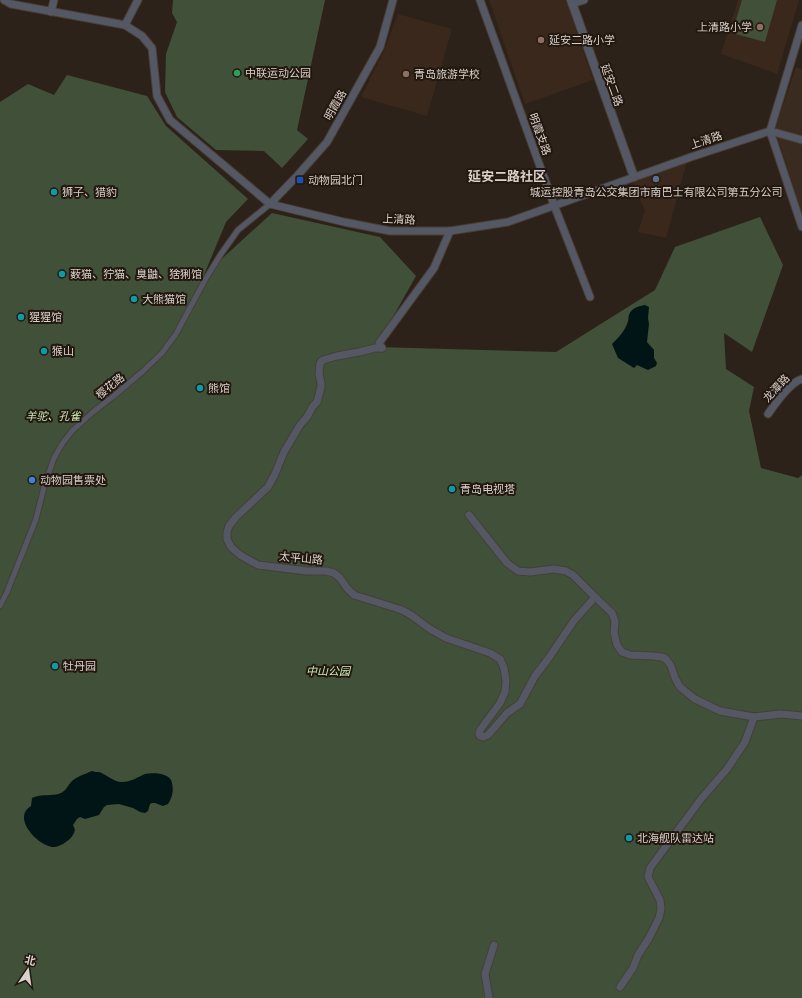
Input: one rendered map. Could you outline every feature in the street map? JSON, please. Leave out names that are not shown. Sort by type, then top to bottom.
[{"type":"street","name":"上清路","points":[[4,0],[11,4],[125,25],[142,36],[152,48],[157,96],[170,120],[270,204],[344,222],[390,231],[450,231],[508,222],[691,157],[770,131]]},
{"type":"street","points":[[51,12],[54,0]]},
{"type":"street","points":[[125,25],[138,0]]},
{"type":"street","name":"明霞路","points":[[270,204],[327,142],[380,47],[393,0]]},
{"type":"street","name":"明霞支路","points":[[480,0],[554,205],[590,297]]},
{"type":"street","points":[[571,2],[584,0]]},
{"type":"street","name":"延安二路","points":[[571,2],[634,177]]},
{"type":"street","points":[[802,25],[770,131],[802,227]]},
{"type":"street","points":[[770,131],[802,140]]},
{"type":"street","name":"樱花路","points":[[0,606],[36,519],[44,487],[54,458],[62,444],[72,431],[115,396],[162,353],[176,334],[205,280],[238,230],[270,204]]},
{"type":"street","name":"太平山路","points":[[450,231],[434,268],[379,343],[382,348],[375,348],[337,356],[323,360],[320,363],[319,374],[321,383],[317,402],[300,425],[284,452],[268,487],[236,517],[229,526],[227,539],[231,547],[240,555],[258,565],[334,573],[354,595],[402,610],[446,638],[490,653],[500,659],[504,668],[506,681],[505,692],[500,703],[480,730],[479,734],[483,737],[488,735],[507,713],[520,704],[535,676],[548,660],[573,622],[595,597]]},
{"type":"street","name":"龙潭路","points":[[768,414],[778,399],[797,380],[802,379]]},
{"type":"street","points":[[469,515],[507,563],[518,571],[530,572],[554,569],[566,570],[573,575],[612,613],[615,621],[614,633],[617,645],[622,652],[630,655],[662,657],[671,666],[680,687],[695,699],[720,711],[754,717],[781,714],[802,716]]},
{"type":"street","points":[[620,987],[633,968],[638,955],[659,918],[661,909],[660,900],[648,877],[650,868],[701,799],[727,769],[745,742],[754,717]]},
{"type":"street","points":[[489,998],[484,974],[494,945]]},
{"type":"shaded area","name":"延安二路小学","points":[[489,0],[566,0],[593,80],[525,104]]},
{"type":"shaded area","name":"上清路小学","points":[[738,0],[799,0],[777,74],[721,54]]},
{"type":"shaded area","name":"青岛旅游学校","points":[[398,14],[452,29],[427,116],[361,97],[384,51]]},
{"type":"shaded area","points":[[796,67],[802,69],[802,213],[775,129]]},
{"type":"shaded area","points":[[687,161],[666,238],[638,232],[645,211],[632,181]]},
{"type":"shaded area","points":[[645,305],[649,307],[647,342],[654,350],[654,358],[657,363],[656,366],[648,370],[637,365],[634,368],[618,358],[612,344],[624,330],[628,323],[629,315],[633,309]]},
{"type":"shaded area","points":[[92,771],[102,773],[119,782],[125,782],[149,773],[162,774],[169,777],[171,780],[173,789],[172,797],[168,804],[163,806],[155,803],[150,804],[148,811],[145,813],[119,804],[107,805],[99,815],[85,819],[80,817],[77,819],[73,825],[75,830],[73,835],[63,844],[54,847],[48,846],[41,842],[29,831],[24,817],[26,811],[31,806],[32,798],[61,793],[74,779]]},
{"type":"green space","name":"中联运动公园","points":[[173,0],[325,0],[297,130],[308,139],[282,168],[264,151],[216,150],[177,117],[165,92],[166,54],[177,22],[172,13]]},
{"type":"green space","points":[[742,0],[777,0],[765,42],[732,33]]},
{"type":"green space","name":"中山公园","points":[[67,75],[147,96],[166,126],[248,199],[226,222],[204,275],[272,213],[380,237],[416,276],[376,347],[556,352],[655,290],[675,247],[760,217],[783,265],[752,352],[724,333],[726,369],[754,387],[749,411],[761,468],[798,478],[802,475],[802,998],[0,998],[0,102],[28,84],[54,95]]},
{"type":"place","name":"上清路小学","points":[[760,27]]},
{"type":"place","name":"延安二路小学","points":[[541,40]]},
{"type":"place","name":"中联运动公园","points":[[237,73]]},
{"type":"place","name":"青岛旅游学校","points":[[406,74]]},
{"type":"place","name":"城运控股青岛公交集团市南巴士有限公司第五分公司","points":[[656,179]]},
{"type":"place","name":"动物园北门","points":[[300,180]]},
{"type":"place","name":"狮子、猎豹","points":[[54,192]]},
{"type":"place","name":"薮猫、狞猫、臭鼬、猞猁馆","points":[[62,274]]},
{"type":"place","name":"大熊猫馆","points":[[134,299]]},
{"type":"place","name":"猩猩馆","points":[[21,317]]},
{"type":"place","name":"猴山","points":[[44,351]]},
{"type":"place","name":"熊馆","points":[[200,388]]},
{"type":"place","name":"动物园售票处","points":[[32,480]]},
{"type":"place","name":"青岛电视塔","points":[[452,489]]},
{"type":"place","name":"牡丹园","points":[[55,666]]},
{"type":"place","name":"北海舰队雷达站","points":[[629,838]]},
{"type":"district","name":"延安二路社区","points":[[507,176]]},
{"type":"park label","name":"羊驼、孔雀","points":[[53,416]]}]
